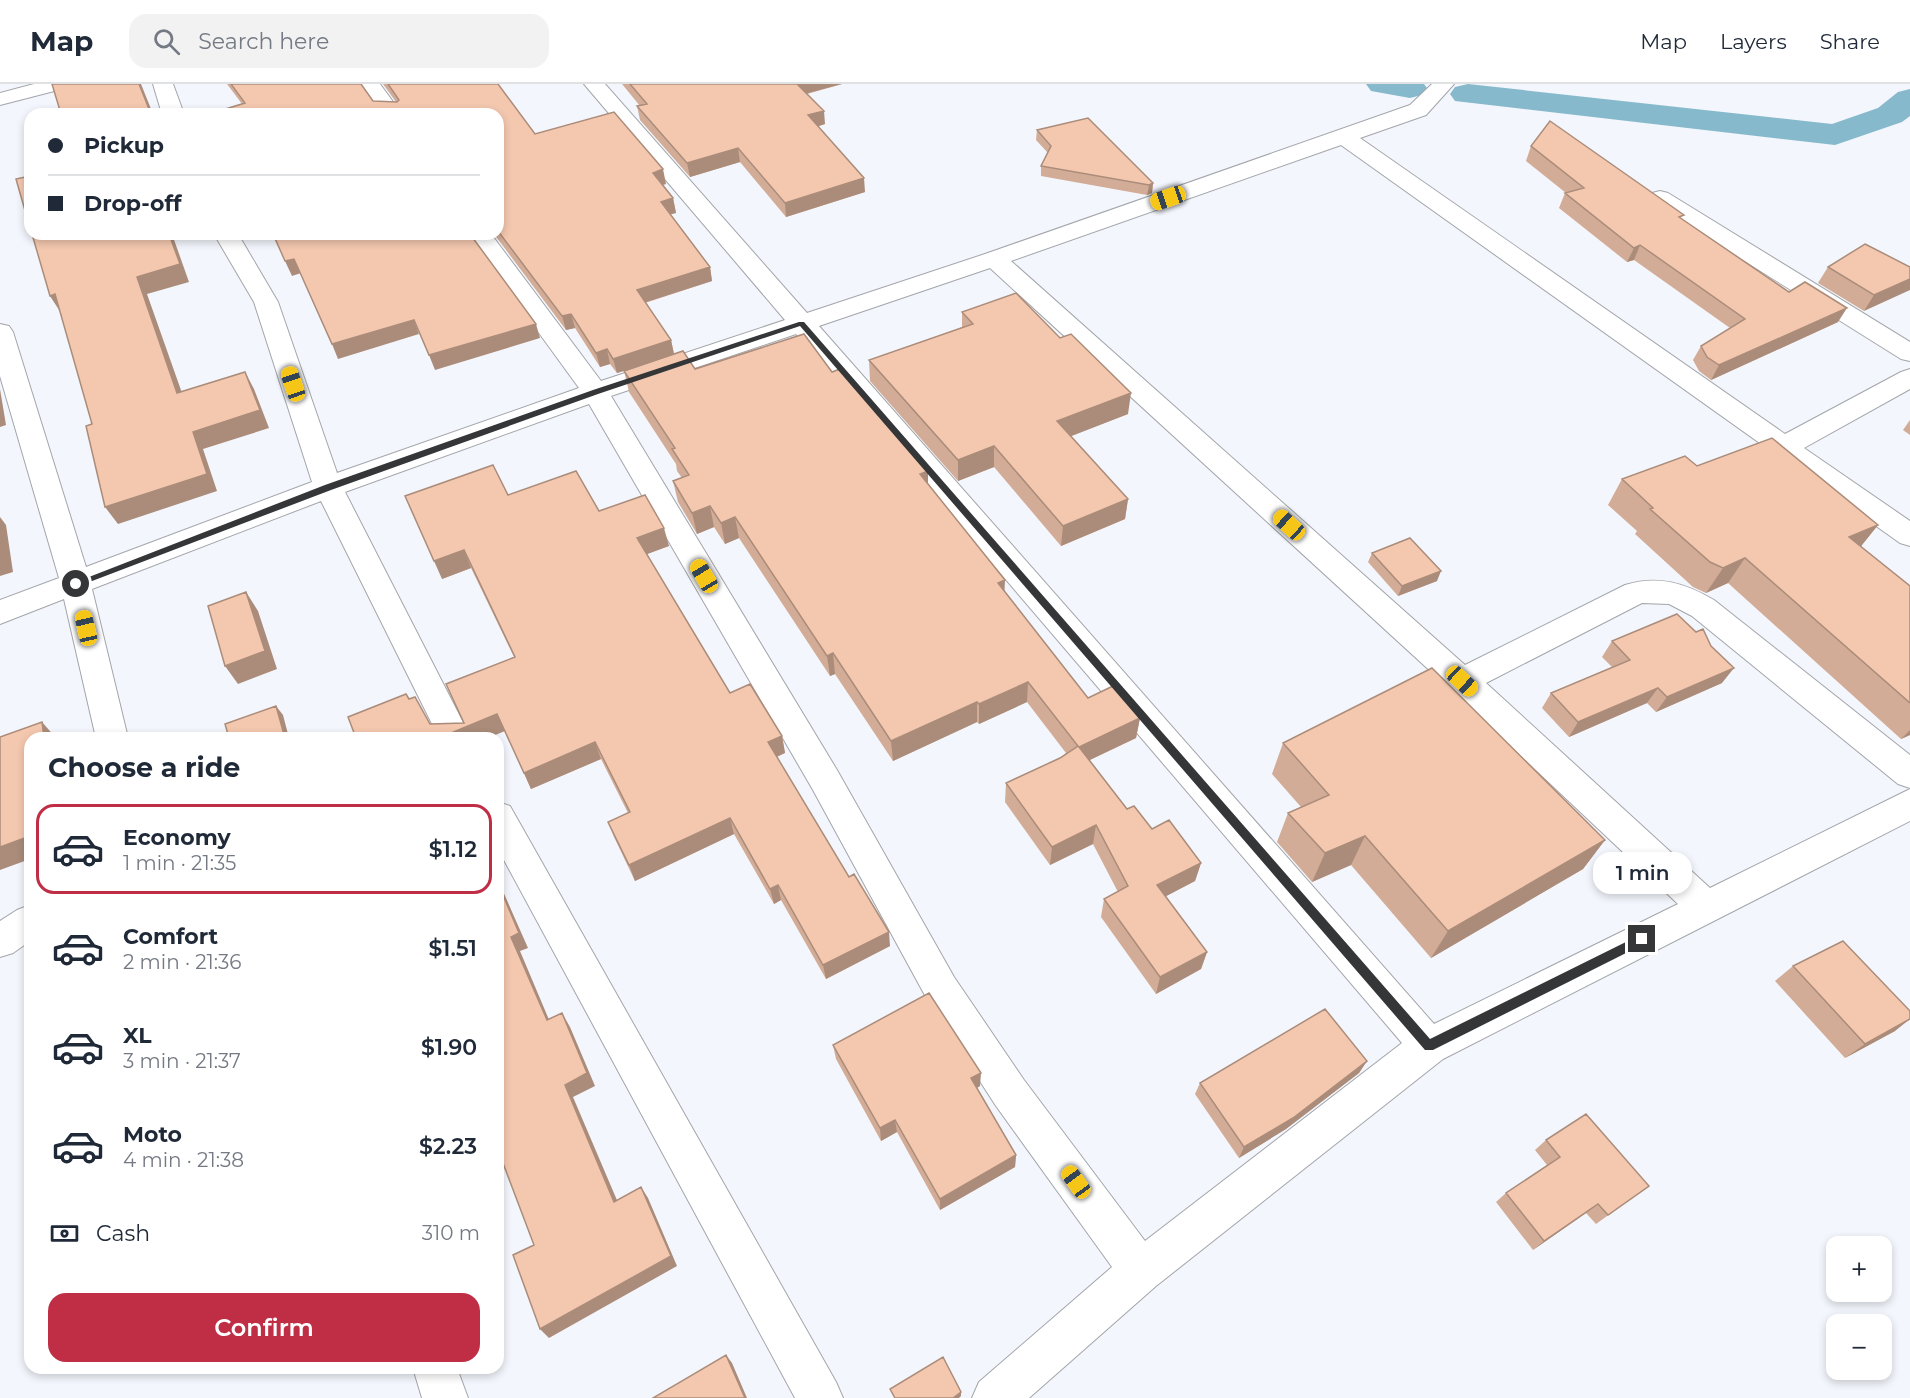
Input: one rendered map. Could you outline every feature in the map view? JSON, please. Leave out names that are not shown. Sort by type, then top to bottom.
[{"type":"street","points":[[0,99],[59,84]]},
{"type":"street","points":[[163,84],[171,108]]},
{"type":"street","points":[[369,84],[387,108]]},
{"type":"street","points":[[594,84],[1429,1046]]},
{"type":"street","points":[[0,612],[328,488],[595,392],[994,259],[1418,110],[1444,84]]},
{"type":"street","points":[[1343,136],[1910,536]]},
{"type":"street","points":[[1660,198],[1910,353]]},
{"type":"street","points":[[230,240],[266,302],[328,488],[452,732]]},
{"type":"street","points":[[483,240],[595,392],[825,780],[941,989],[1010,1093],[1141,1271]]},
{"type":"street","points":[[994,259],[1462,681],[1706,907]]},
{"type":"street","points":[[0,332],[76,584],[111,732]]},
{"type":"street","points":[[1784,447],[1910,378]]},
{"type":"street","points":[[1462,681],[1636,593],[1658,589],[1679,594],[1703,608],[1910,774]]},
{"type":"street","points":[[995,1398],[1141,1271],[1429,1046],[1910,803]]},
{"type":"street","points":[[504,827],[820,1398]]},
{"type":"street","points":[[0,941],[24,925]]},
{"type":"street","points":[[437,1374],[445,1398]]},
{"type":"building","points":[[52,84],[139,84],[149,108],[59,108]]},
{"type":"building","points":[[231,84],[361,84],[373,101],[397,102],[399,100],[388,84],[498,84],[535,134],[614,112],[663,169],[653,173],[673,198],[661,202],[710,267],[637,290],[671,340],[613,359],[607,349],[596,353],[571,314],[562,316],[504,239],[504,108],[229,108],[245,103]]},
{"type":"building","points":[[630,84],[797,84],[824,111],[808,115],[864,178],[785,203],[738,148],[687,163],[637,106],[647,104]]},
{"type":"building","points":[[1088,118],[1153,183],[1149,185],[1041,166],[1051,146],[1037,130]]},
{"type":"building","points":[[1550,121],[1684,215],[1679,217],[1789,292],[1805,282],[1847,308],[1719,365],[1707,357],[1701,346],[1745,319],[1640,245],[1634,248],[1565,193],[1584,188],[1531,146]]},
{"type":"building","points":[[24,177],[24,207],[16,179]]},
{"type":"building","points":[[34,240],[171,240],[180,264],[137,277],[177,393],[245,372],[260,410],[193,432],[207,474],[105,507],[86,426],[92,424],[55,294],[50,296]]},
{"type":"building","points":[[276,240],[474,240],[536,324],[429,355],[414,320],[332,344],[294,259],[285,261]]},
{"type":"building","points":[[1865,244],[1910,267],[1910,279],[1874,295],[1828,267]]},
{"type":"building","points":[[1016,293],[1060,338],[1071,334],[1131,393],[1057,421],[1128,499],[1063,526],[994,446],[958,460],[869,360],[973,324],[962,312]]},
{"type":"building","points":[[804,334],[832,372],[840,369],[928,471],[920,474],[1005,580],[998,583],[1088,698],[1113,686],[1140,718],[1079,747],[1127,809],[1134,806],[1152,829],[1169,820],[1201,863],[1157,885],[1207,952],[1160,977],[1104,899],[1128,886],[1096,825],[1052,847],[1006,783],[1060,758],[1078,746],[1028,682],[979,704],[977,702],[891,741],[833,653],[827,656],[735,517],[721,523],[710,506],[692,513],[673,481],[689,475],[672,449],[675,448],[624,371],[683,351],[695,369]]},
{"type":"building","points":[[1772,438],[1878,525],[1849,537],[1910,586],[1910,703],[1745,558],[1723,568],[1710,562],[1650,509],[1653,508],[1622,479],[1685,456],[1697,466]]},
{"type":"building","points":[[493,465],[508,495],[576,471],[599,511],[645,495],[664,528],[637,538],[730,693],[750,684],[782,736],[768,742],[849,877],[854,874],[889,932],[823,965],[778,885],[770,889],[730,818],[629,865],[608,822],[630,812],[595,742],[524,773],[497,714],[454,732],[354,732],[348,717],[406,694],[409,699],[415,697],[430,724],[464,723],[446,684],[515,657],[464,550],[434,561],[405,496]]},
{"type":"building","points":[[1410,538],[1441,571],[1402,586],[1372,553]]},
{"type":"building","points":[[246,592],[265,651],[225,666],[208,606]]},
{"type":"building","points":[[1677,614],[1696,632],[1703,629],[1711,646],[1734,668],[1667,697],[1658,688],[1578,722],[1551,693],[1630,660],[1612,641]]},
{"type":"building","points":[[1432,668],[1605,840],[1448,931],[1365,836],[1325,853],[1288,813],[1329,795],[1283,743]]},
{"type":"building","points":[[276,706],[283,732],[227,732],[225,724]]},
{"type":"building","points":[[42,722],[43,732],[24,732],[24,838],[0,847],[0,737]]},
{"type":"building","points":[[504,897],[519,933],[511,937],[547,1020],[562,1013],[587,1073],[565,1085],[614,1202],[641,1187],[671,1256],[540,1329],[513,1255],[534,1245],[504,1166]]},
{"type":"building","points":[[1843,941],[1910,1011],[1910,1019],[1865,1044],[1793,966]]},
{"type":"building","points":[[929,993],[981,1073],[971,1078],[1016,1155],[940,1199],[895,1120],[880,1128],[833,1045]]},
{"type":"building","points":[[1325,1009],[1367,1061],[1293,1118],[1244,1147],[1200,1083]]},
{"type":"building","points":[[1586,1114],[1649,1186],[1608,1215],[1598,1204],[1544,1241],[1506,1193],[1560,1157],[1546,1140]]},
{"type":"building","points":[[726,1355],[745,1398],[653,1398]]},
{"type":"building","points":[[943,1357],[961,1392],[953,1398],[895,1398],[890,1389]]},
{"type":"waterway","points":[[1383,84],[1410,88]]},
{"type":"waterway","points":[[1467,94],[1835,135],[1890,115],[1910,99]]},
{"type":"route","points":[[76,584],[328,488],[595,392],[801,323],[1429,1046],[1642,939]]}]
